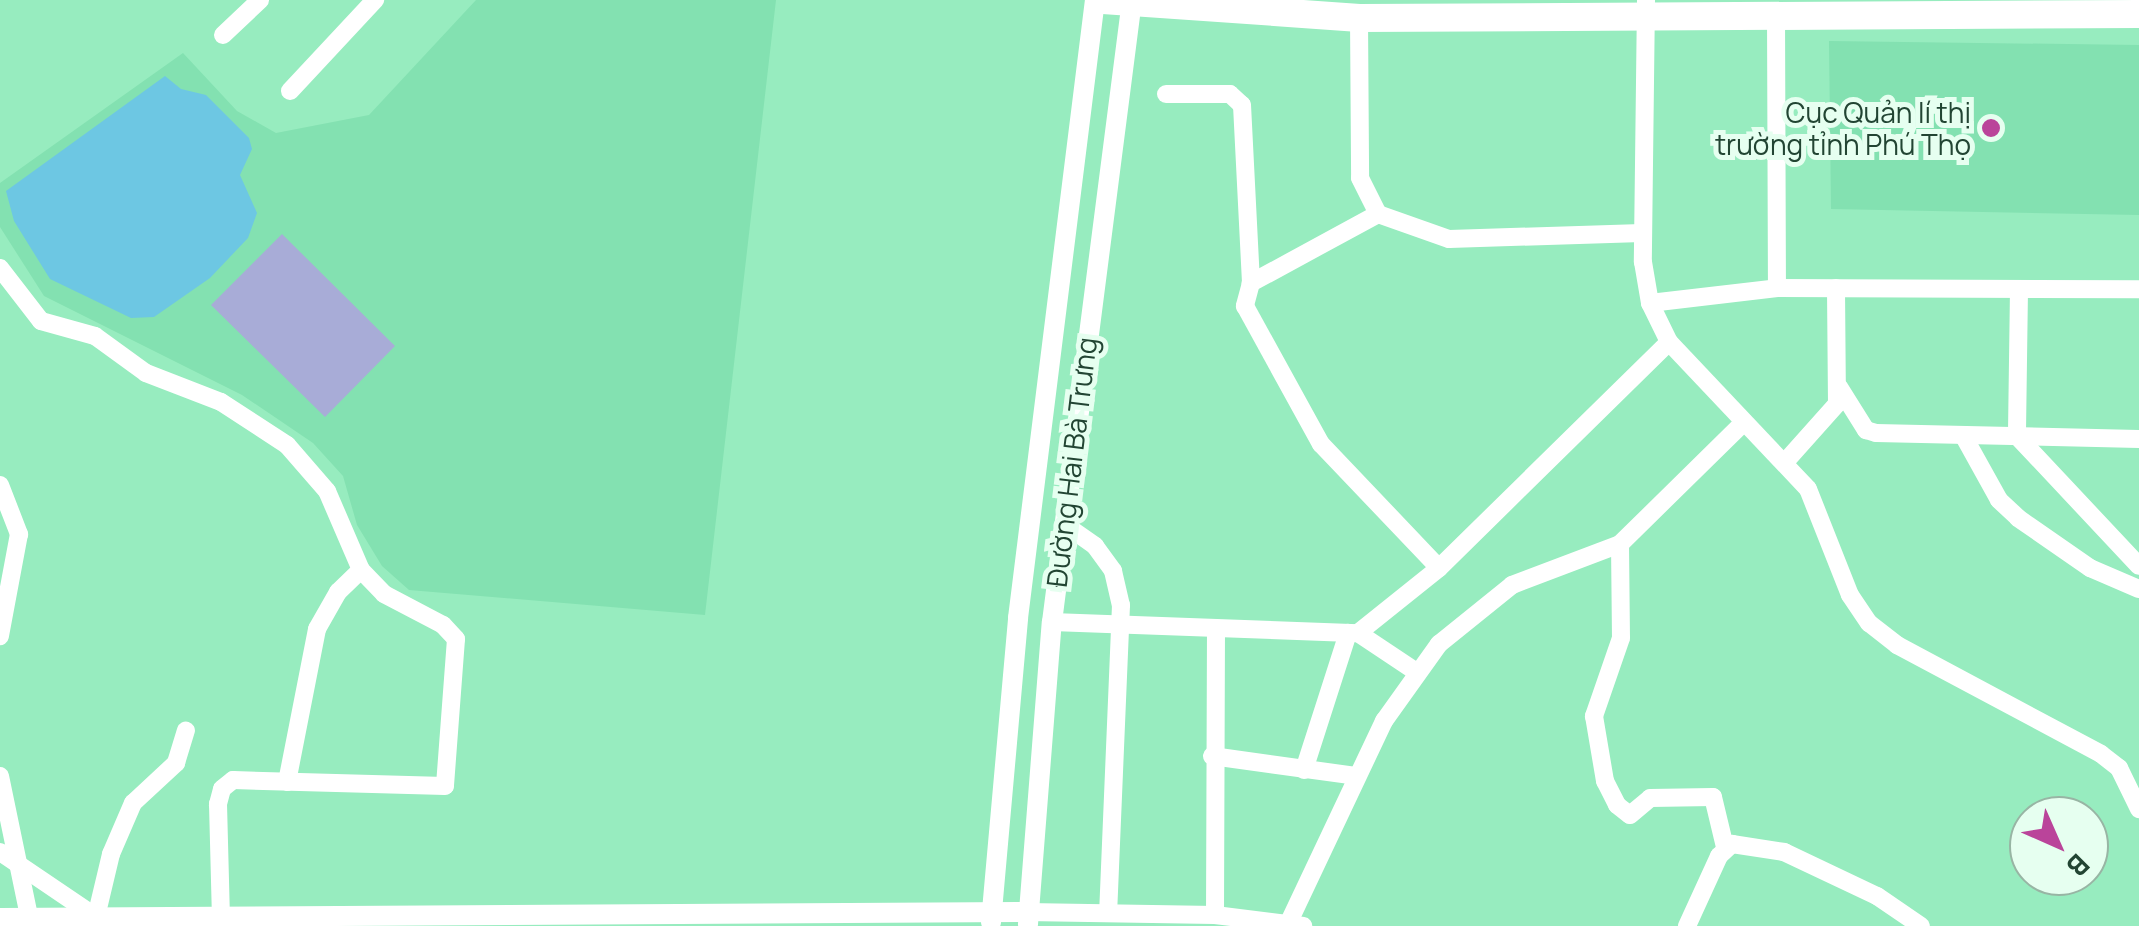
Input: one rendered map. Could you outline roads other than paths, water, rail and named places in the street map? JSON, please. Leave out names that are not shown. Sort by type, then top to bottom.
[{"type":"main road","points":[[1103,0],[1359,18],[1646,7],[1776,14],[2139,14]]},
{"type":"street","points":[[224,36],[260,0]]},
{"type":"street","points":[[290,91],[375,0]]},
{"type":"street","name":"Đường Hai Bà Trưng","points":[[991,919],[1018,618],[1095,0]]},
{"type":"street","name":"Đường Hai Bà Trưng","points":[[1027,919],[1052,622],[1132,2]]},
{"type":"street","points":[[1646,7],[1642,233],[1650,303],[1669,342],[1786,461],[1808,489],[1850,594],[1869,623],[1897,645],[2102,754],[2118,768],[2139,808]]},
{"type":"street","points":[[1776,14],[1776,288]]},
{"type":"street","points":[[1359,18],[1360,178],[1378,214],[1449,239],[1642,233]]},
{"type":"street","points":[[1166,94],[1230,94],[1242,105],[1251,283],[1246,306],[1321,444],[1439,568]]},
{"type":"street","points":[[1251,283],[1378,214]]},
{"type":"street","points":[[0,268],[42,321],[95,336],[146,372],[220,402],[287,445],[327,491],[361,570],[384,594],[444,625],[456,639],[445,786],[233,780],[222,788],[221,916]]},
{"type":"street","points":[[1650,303],[1776,288],[2139,290]]},
{"type":"street","points":[[1786,461],[1828,417],[1839,387],[1836,288]]},
{"type":"street","points":[[2019,289],[2017,436],[2139,566]]},
{"type":"street","points":[[1304,770],[1353,633],[1439,568],[1669,342]]},
{"type":"street","points":[[1839,387],[1866,430],[2139,439]]},
{"type":"street","points":[[0,918],[32,922],[221,916],[396,921],[1027,919],[1108,911],[1215,915],[1295,925],[1356,776],[1415,671],[1477,608],[1512,585],[1620,544],[1744,422]]},
{"type":"street","points":[[1963,435],[1999,500],[2018,518],[2090,568],[2139,589]]},
{"type":"street","points":[[0,485],[19,534],[0,636]]},
{"type":"street","points":[[1064,524],[1095,546],[1113,571],[1119,629],[1108,911]]},
{"type":"street","points":[[1620,544],[1621,638],[1594,716],[1605,781],[1630,815],[1650,798],[1714,796],[1724,847],[1688,926]]},
{"type":"street","points":[[287,782],[312,645],[326,611],[361,570]]},
{"type":"street","points":[[1052,622],[1119,629],[1353,633],[1415,671]]},
{"type":"street","points":[[1215,915],[1212,756],[1216,628]]},
{"type":"street","points":[[96,917],[111,854],[133,803],[176,763],[186,730]]},
{"type":"street","points":[[1212,756],[1356,776]]},
{"type":"street","points":[[0,776],[32,922]]},
{"type":"street","points":[[1724,847],[1784,852],[1877,896],[1921,926]]},
{"type":"street","points":[[0,852],[96,917]]},
{"type":"place","name":"Cục Quản lí thị trường tỉnh Phú Thọ","points":[[1991,128]]}]
